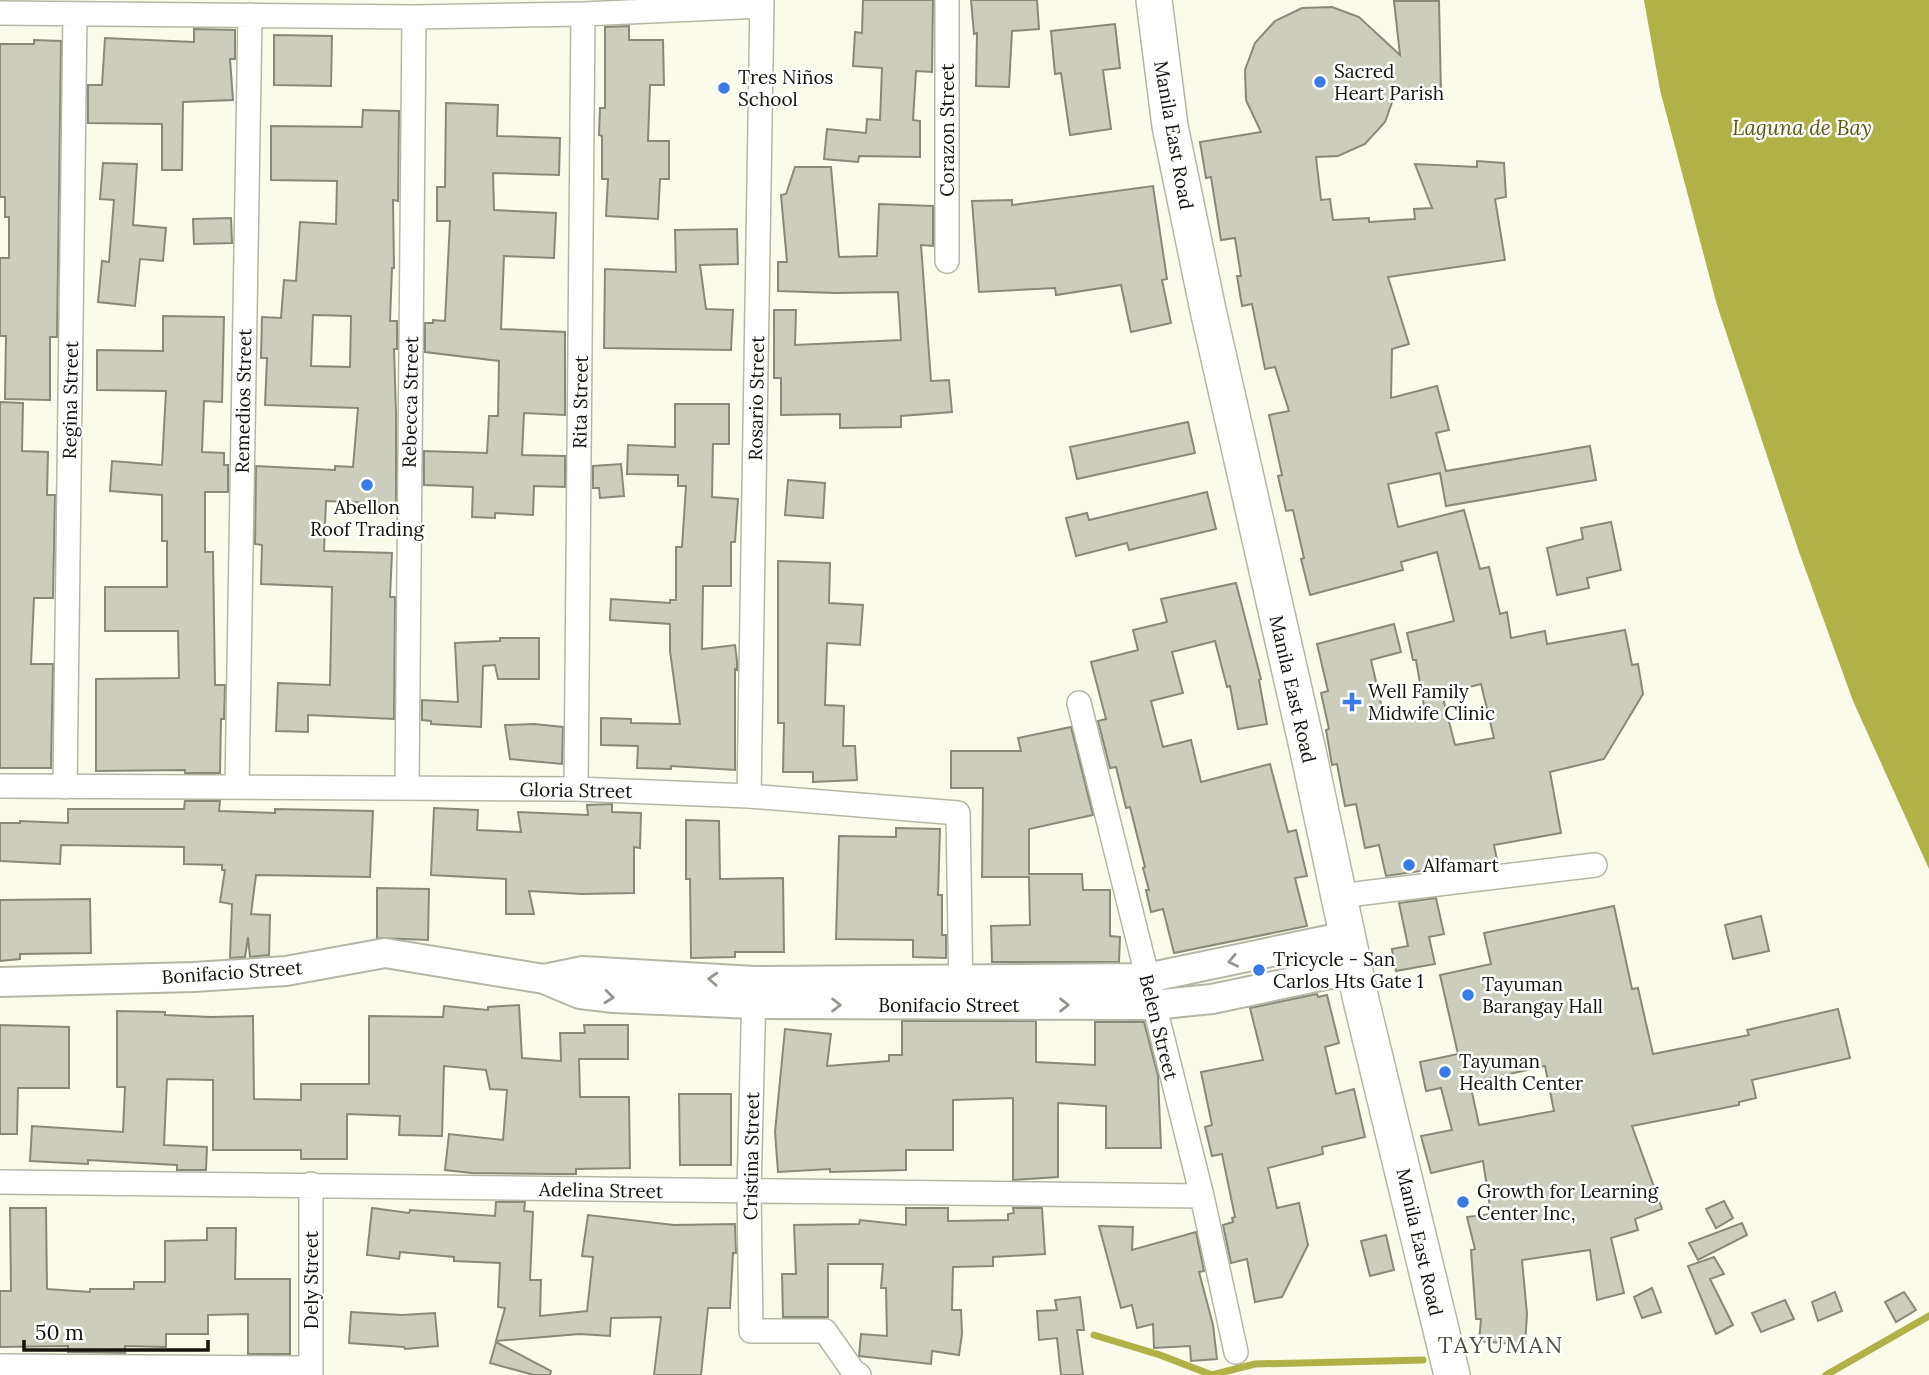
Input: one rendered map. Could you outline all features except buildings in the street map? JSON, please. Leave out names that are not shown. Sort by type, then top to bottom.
[{"type":"main road","name":"Manila East Road","points":[[1154,0],[1170,126],[1182,188],[1351,952],[1452,1375]]},
{"type":"street","name":"Corazon Street","points":[[947,0],[947,261]]},
{"type":"street","points":[[0,13],[414,17],[583,14],[762,3]]},
{"type":"street","name":"Rosario Street","points":[[749,796],[762,3]]},
{"type":"street","name":"Regina Street","points":[[65,787],[75,13]]},
{"type":"street","name":"Rita Street","points":[[576,789],[583,14]]},
{"type":"street","name":"Remedios Street","points":[[237,787],[250,15]]},
{"type":"street","name":"Rebecca Street","points":[[407,788],[414,17]]},
{"type":"street","name":"Belen Street","points":[[1079,703],[1202,1196],[1236,1352]]},
{"type":"street","name":"Gloria Street","points":[[0,786],[576,789],[749,796],[958,813],[961,993]]},
{"type":"street","points":[[1339,897],[1595,865]]},
{"type":"street","name":"Bonifacio Street","points":[[0,982],[194,977],[286,971],[385,953],[544,979],[580,993],[603,996],[1150,992],[1351,952]]},
{"type":"street","name":"Cristina Street","points":[[753,993],[749,1192],[751,1331],[825,1331],[853,1371],[859,1375]]},
{"type":"street","name":"Adelina Street","points":[[0,1182],[1202,1196]]},
{"type":"street","name":"Dely Street","points":[[311,1184],[311,1372]]},
{"type":"street","points":[[0,1366],[311,1372]]},
{"type":"water","name":"Laguna de Bay","points":[[1644,0],[1929,0],[1929,869],[1853,701],[1798,549],[1717,305],[1660,90]]},
{"type":"waterway","points":[[1826,1375],[1929,1316]]},
{"type":"waterway","points":[[1094,1335],[1160,1355],[1212,1375],[1255,1364],[1423,1360]]},
{"type":"place","name":"Sacred Heart Parish","points":[[1320,82]]},
{"type":"place","name":"Tres Niños School","points":[[724,88]]},
{"type":"place","name":"Abellon Roof Trading","points":[[367,485]]},
{"type":"place","name":"Well Family Midwife Clinic","points":[[1352,702]]},
{"type":"place","name":"Alfamart","points":[[1409,865]]},
{"type":"place","name":"Tricycle - San Carlos Hts Gate 1","points":[[1259,970]]},
{"type":"place","name":"Tayuman Barangay Hall","points":[[1468,995]]},
{"type":"place","name":"Tayuman Health Center","points":[[1445,1072]]},
{"type":"place","name":"Growth for Learning Center Inc,","points":[[1463,1202]]},
{"type":"district","name":"TAYUMAN","points":[[1501,1344]]}]
